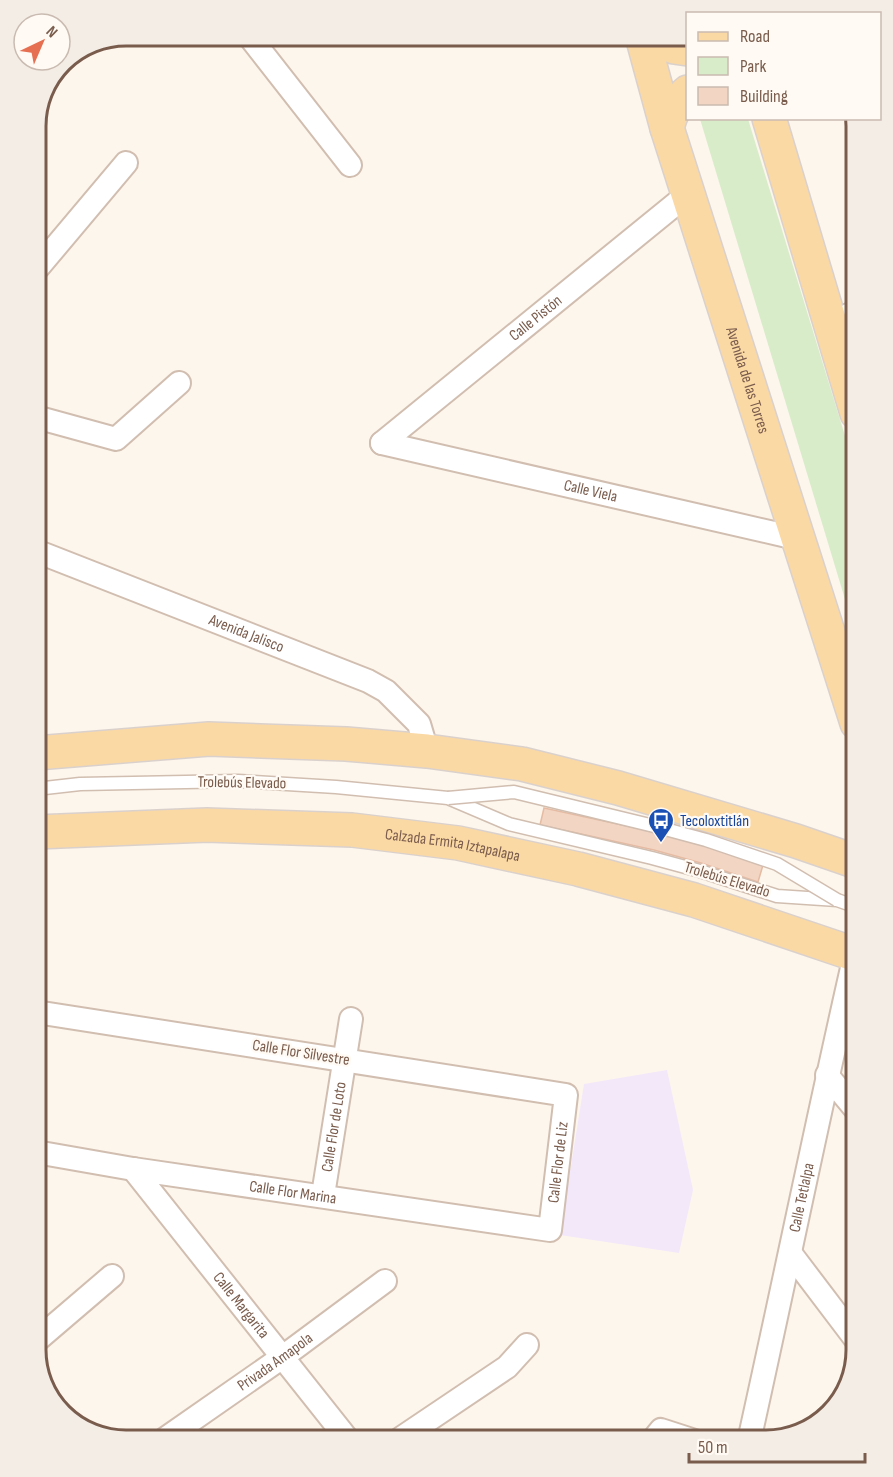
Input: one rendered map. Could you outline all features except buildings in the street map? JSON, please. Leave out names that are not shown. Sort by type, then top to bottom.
[{"type":"main road","name":"Avenida de las Torres","points":[[645,47],[667,128],[846,687]]},
{"type":"main road","points":[[667,128],[670,115],[686,93]]},
{"type":"main road","points":[[770,120],[844,317]]},
{"type":"main road","points":[[46,752],[209,739],[346,744],[427,751],[522,764],[618,788],[846,858]]},
{"type":"main road","name":"Calzada Ermita Iztapalapa","points":[[46,832],[207,825],[352,830],[458,843],[578,869],[694,900],[846,952]]},
{"type":"street","points":[[257,46],[350,165]]},
{"type":"street","points":[[47,257],[126,163]]},
{"type":"street","name":"Calle Pistón","points":[[382,443],[689,193]]},
{"type":"street","points":[[47,420],[116,439],[179,383]]},
{"type":"street","name":"Calle Viela","points":[[382,443],[800,539]]},
{"type":"street","name":"Avenida Jalisco","points":[[47,555],[368,681],[386,691],[419,724],[427,751]]},
{"type":"street","name":"Calle Tetlalpa","points":[[751,1430],[846,997]]},
{"type":"street","name":"Calle Flor Silvestre","points":[[46,1014],[566,1095]]},
{"type":"street","name":"Calle Flor de Loto","points":[[323,1196],[351,1019]]},
{"type":"street","points":[[827,1076],[846,1098]]},
{"type":"street","name":"Calle Flor de Liz","points":[[550,1230],[566,1095]]},
{"type":"street","name":"Calle Flor Marina","points":[[46,1154],[134,1169],[550,1230]]},
{"type":"street","name":"Calle Margarita","points":[[134,1169],[341,1430]]},
{"type":"street","points":[[791,1254],[846,1326]]},
{"type":"street","points":[[46,1332],[112,1276]]},
{"type":"street","name":"Privada Amapola","points":[[178,1430],[284,1356],[385,1281]]},
{"type":"street","points":[[413,1430],[507,1367],[527,1345]]},
{"type":"lane","name":"Trolebús Elevado","points":[[46,788],[80,784],[238,781],[336,786],[448,798],[514,792],[654,826],[777,864],[846,903]]},
{"type":"lane","name":"Trolebús Elevado","points":[[448,798],[509,824],[652,858],[777,896],[837,900]]},
{"type":"shaded area","points":[[667,1070],[693,1190],[679,1253],[560,1235],[584,1084]]},
{"type":"green space","points":[[700,120],[748,120],[846,439],[846,603]]},
{"type":"place","name":"Tecoloxtitlán","points":[[661,844]]}]
